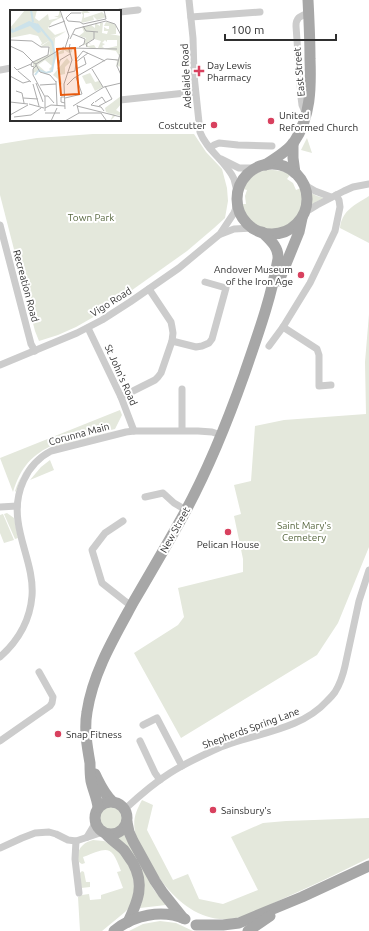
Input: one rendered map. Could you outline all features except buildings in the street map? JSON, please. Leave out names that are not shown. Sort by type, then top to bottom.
[{"type":"main road","name":"East Street","points":[[260,167],[274,159],[293,143],[302,126],[306,114],[310,97],[308,0]]},
{"type":"main road","name":"East Street","points":[[293,143],[295,173]]},
{"type":"main road","points":[[272,165],[286,168],[295,173],[305,189],[307,198],[303,215],[294,226],[284,231],[272,233],[257,230],[243,219],[237,205],[237,192],[244,179],[251,171],[260,167],[272,165]]},
{"type":"main road","name":"New Street","points":[[270,296],[278,282],[299,232],[303,215]]},
{"type":"main road","name":"New Street","points":[[95,821],[95,813],[98,808],[97,798],[91,780],[85,726],[89,700],[95,680],[106,655],[132,605],[186,510],[203,476],[221,435],[248,365],[270,296],[278,260],[277,251],[273,244],[257,230]]},
{"type":"main road","name":"New Street","points":[[90,763],[101,787],[106,794],[113,802],[122,805],[125,809]]},
{"type":"main road","points":[[98,808],[105,803],[113,802]]},
{"type":"main road","points":[[125,809],[127,822],[133,841],[155,881],[183,918]]},
{"type":"main road","points":[[95,821],[99,829],[125,852],[134,866],[139,879],[140,889],[137,901],[128,922]]},
{"type":"main road","points":[[104,833],[110,834],[119,832],[123,830],[127,822]]},
{"type":"main road","points":[[114,931],[128,922],[160,913],[183,918],[200,928],[239,923],[302,897],[369,866]]},
{"type":"main road","points":[[248,931],[252,927],[302,897]]},
{"type":"street","name":"Adelaide Road","points":[[189,0],[194,45],[195,92],[200,132],[202,138],[232,175],[237,192]]},
{"type":"street","points":[[121,12],[138,10]]},
{"type":"street","points":[[191,17],[260,12]]},
{"type":"street","points":[[0,70],[10,68]]},
{"type":"street","points":[[121,100],[195,92]]},
{"type":"street","points":[[210,148],[219,143],[272,146]]},
{"type":"street","name":"Adelaide Road","points":[[219,158],[239,168],[260,167]]},
{"type":"street","points":[[269,346],[283,327],[310,283],[335,231],[340,207],[339,200],[333,196],[314,191],[303,184]]},
{"type":"street","points":[[303,215],[347,189],[369,184]]},
{"type":"street","name":"Vigo Road","points":[[0,365],[88,328],[115,312],[179,268],[220,234],[234,214],[237,205]]},
{"type":"street","name":"Recreation Road","points":[[0,225],[31,344],[35,351]]},
{"type":"street","name":"Vigo Road","points":[[220,234],[234,230],[257,230]]},
{"type":"street","points":[[172,340],[196,347],[202,346],[212,339],[230,289],[205,282]]},
{"type":"street","points":[[121,397],[155,380],[158,377],[161,373],[172,340],[173,333],[171,322],[149,289]]},
{"type":"street","points":[[283,327],[317,349],[319,355],[316,386],[331,385]]},
{"type":"street","name":"St John's Road","points":[[88,328],[121,397],[134,431]]},
{"type":"street","points":[[182,389],[182,430]]},
{"type":"street","name":"Corunna Main","points":[[0,657],[7,651],[24,627],[32,596],[30,568],[17,520],[17,506],[21,485],[31,468],[46,454],[58,449],[134,431],[182,430],[212,432],[221,435]]},
{"type":"street","points":[[145,497],[163,493],[174,503],[186,510]]},
{"type":"street","points":[[0,507],[17,506]]},
{"type":"street","points":[[123,521],[105,533],[92,550],[102,583],[132,605]]},
{"type":"street","name":"Shepherds Spring Lane","points":[[125,809],[160,780],[182,766],[215,749],[291,725],[308,717],[322,706],[334,693],[342,676],[358,601],[369,570]]},
{"type":"street","points":[[0,741],[50,706],[53,697],[39,672]]},
{"type":"street","points":[[143,726],[157,718],[182,766]]},
{"type":"street","points":[[140,741],[155,773],[160,780]]},
{"type":"street","points":[[87,837],[95,821]]},
{"type":"street","points":[[0,848],[35,833],[42,832],[56,834],[68,840],[78,841],[104,833]]},
{"type":"street","points":[[76,841],[75,859],[79,893]]},
{"type":"green space","name":"Town Park","points":[[93,134],[194,134],[206,152],[222,169],[227,188],[228,201],[225,218],[187,251],[97,315],[76,327],[39,341],[35,331],[0,195],[0,144],[37,138]]},
{"type":"green space","points":[[307,138],[312,153],[301,150]]},
{"type":"green space","points":[[266,170],[285,172],[290,175],[287,179],[293,183],[296,190],[301,188],[303,197],[299,214],[293,221],[279,229],[271,230],[255,225],[248,219],[242,204],[246,204],[245,196],[247,190],[243,189],[247,182],[255,174]]},
{"type":"green space","points":[[311,193],[317,196],[324,198],[311,206]]},
{"type":"green space","points":[[369,196],[369,243],[340,228],[346,212]]},
{"type":"green space","name":"Saint Mary's Cemetery","points":[[369,314],[369,547],[338,623],[317,655],[181,738],[134,653],[178,625],[184,617],[178,588],[243,572],[243,559],[234,516],[241,514],[234,485],[251,481],[255,426],[284,420],[366,414],[365,362]]},
{"type":"green space","points":[[120,410],[122,415],[115,429],[55,444],[33,457],[23,469],[13,492],[0,458]]},
{"type":"green space","points":[[122,429],[57,446],[26,469],[35,458],[56,445]]},
{"type":"green space","points":[[50,460],[54,470],[30,480],[41,467]]},
{"type":"green space","points":[[21,477],[16,492],[15,491]]},
{"type":"green space","points":[[7,513],[14,518],[18,538],[15,539],[4,514]]},
{"type":"green space","points":[[3,514],[14,540],[4,543],[0,533],[0,515]]},
{"type":"green space","points":[[142,800],[153,805],[147,830],[173,880],[188,874],[199,899],[223,904],[258,890],[231,837],[263,823],[369,818],[369,858],[242,917],[225,919],[204,916],[186,906],[178,899],[155,872],[136,836],[134,826],[135,817]]},
{"type":"green space","points":[[111,805],[120,809],[124,818],[120,827],[111,831],[102,827],[98,818],[102,809]]},
{"type":"green space","points":[[124,833],[154,890],[166,905],[140,908],[143,898],[117,837]]},
{"type":"green space","points":[[93,840],[104,841],[121,853],[132,871],[135,892],[129,908],[102,931],[80,931],[78,897],[89,894],[90,900],[101,899],[101,895],[123,888],[117,872],[121,871],[111,852],[107,850],[98,851],[83,857],[85,863],[82,864],[79,862],[79,850],[87,842]]},
{"type":"green space","points":[[82,871],[84,872],[86,882],[90,882],[90,887],[81,888],[80,873]]},
{"type":"green space","points":[[160,921],[176,923],[193,931],[129,931],[143,924]]},
{"type":"place","name":"Day Lewis Pharmacy","points":[[199,71]]},
{"type":"place","name":"United Reformed Church","points":[[271,121]]},
{"type":"place","name":"Costcutter","points":[[214,125]]},
{"type":"place","name":"Andover Museum of the Iron Age","points":[[301,275]]},
{"type":"place","name":"Pelican House","points":[[228,532]]},
{"type":"place","name":"Snap Fitness","points":[[58,734]]},
{"type":"place","name":"Sainsbury's","points":[[213,810]]}]
